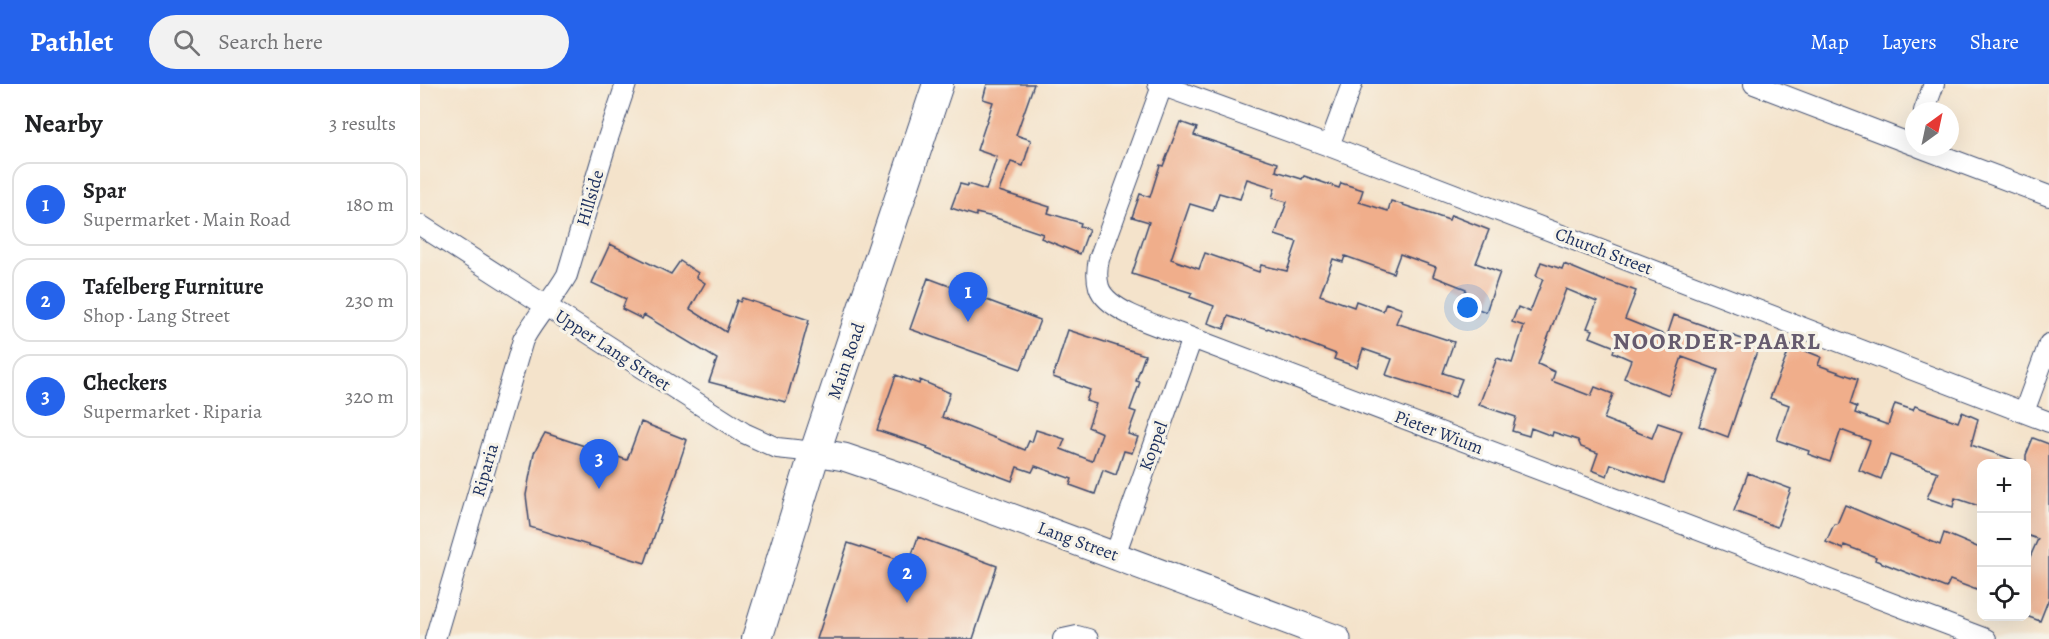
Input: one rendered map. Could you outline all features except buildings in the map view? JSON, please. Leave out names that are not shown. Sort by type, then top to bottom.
[{"type":"main road","name":"Main Road","points":[[757,639],[815,452],[938,84]]},
{"type":"street","name":"Hillside","points":[[545,306],[558,290],[572,259],[606,141],[626,84]]},
{"type":"street","points":[[1329,146],[1352,84]]},
{"type":"street","points":[[1754,84],[1905,140]]},
{"type":"street","points":[[1927,102],[1934,84]]},
{"type":"street","name":"Church Street","points":[[1160,85],[1329,146],[2049,422]]},
{"type":"street","name":"Pieter Wium","points":[[1160,85],[1099,259],[1096,276],[1099,289],[1110,303],[1125,312],[1192,338],[1986,639]]},
{"type":"street","points":[[1946,156],[2049,196]]},
{"type":"street","name":"Upper Lang Street","points":[[420,225],[744,433],[777,448],[815,452]]},
{"type":"street","name":"Riparia","points":[[435,639],[523,340],[545,306]]},
{"type":"street","name":"Koppel","points":[[1115,555],[1192,338]]},
{"type":"street","points":[[2024,412],[2049,344]]},
{"type":"street","name":"Lang Street","points":[[815,452],[844,457],[909,479],[1337,639]]},
{"type":"street","points":[[1063,639],[1077,636],[1088,639]]},
{"type":"place","name":"Spar","points":[[968,322]]},
{"type":"place","name":"Checkers","points":[[599,489]]},
{"type":"place","name":"Tafelberg Furniture","points":[[907,603]]},
{"type":"district","name":"NOORDER-PAARL","points":[[1717,341]]}]
